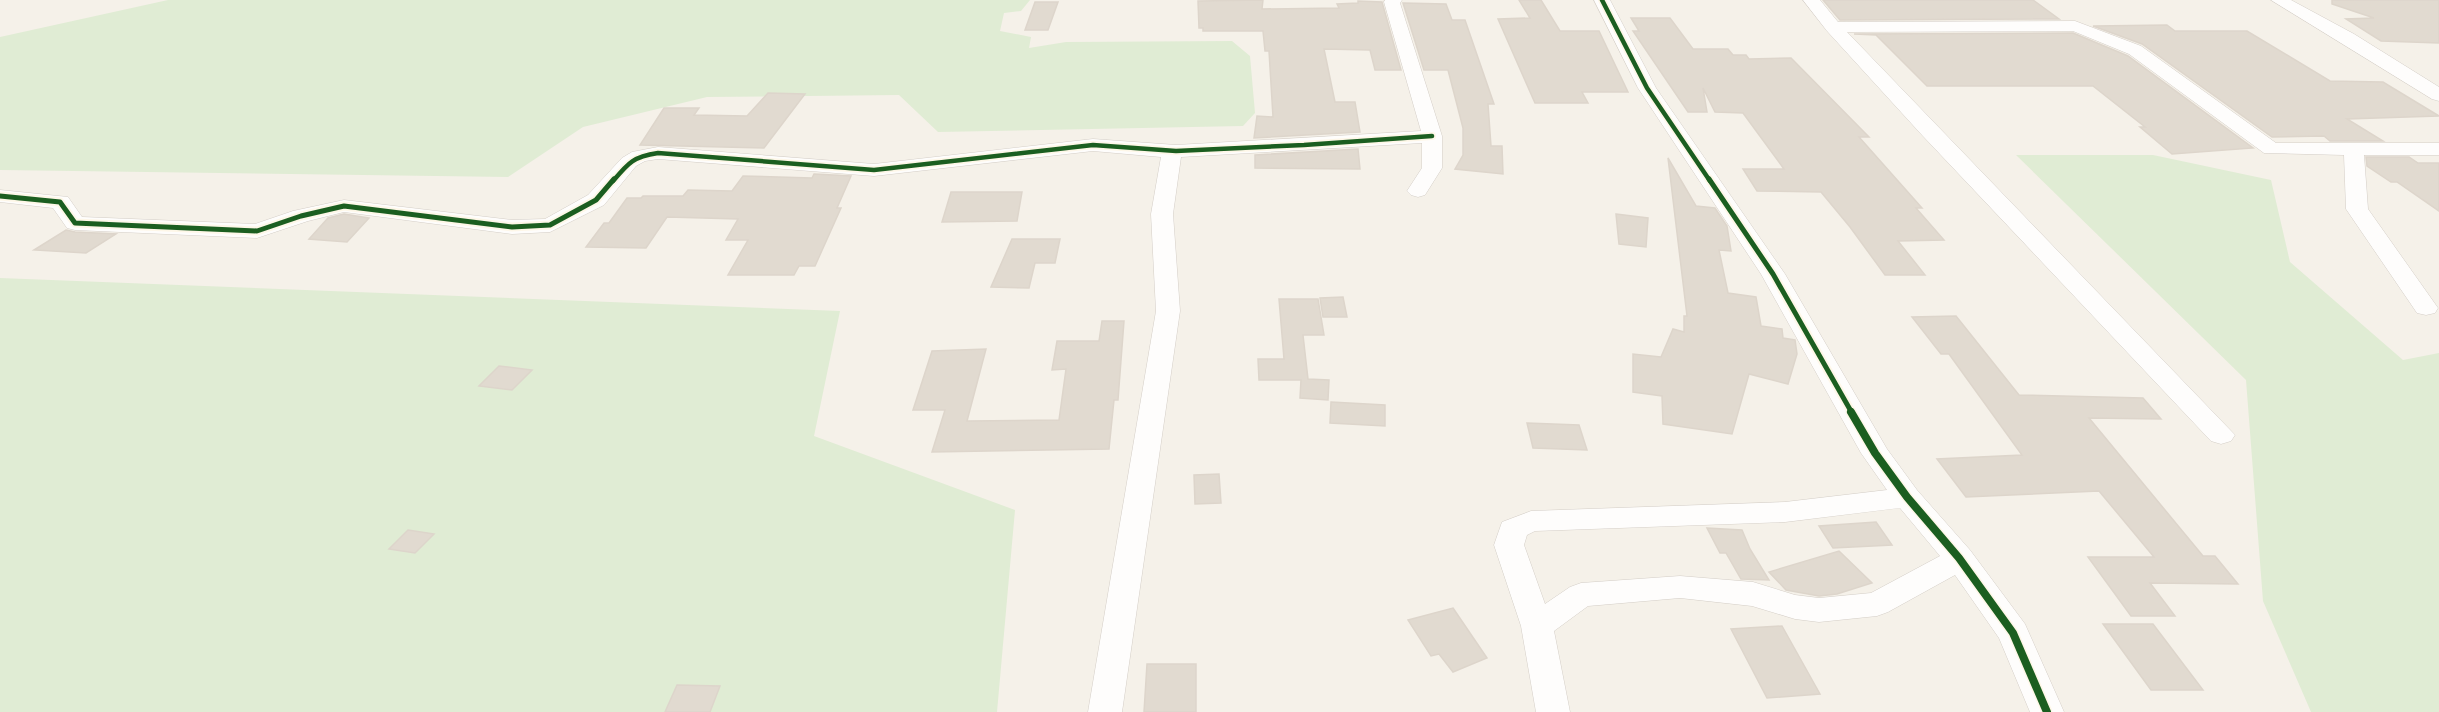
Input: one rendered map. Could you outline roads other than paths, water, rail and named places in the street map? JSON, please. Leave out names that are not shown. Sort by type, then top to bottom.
[{"type":"street","points":[[1395,0],[1392,2],[1432,136],[1432,168],[1418,191]]},
{"type":"street","points":[[1602,0],[1647,88],[1773,274],[1875,453],[1907,497],[1959,558],[2013,633],[2047,712]]},
{"type":"street","points":[[1810,0],[1928,130],[2221,435]]},
{"type":"street","points":[[2279,0],[2348,38],[2439,96]]},
{"type":"street","points":[[1833,27],[2075,26],[2134,50],[2271,148],[2439,149]]},
{"type":"street","points":[[0,196],[60,202],[75,223],[257,231],[301,216],[344,206],[512,227],[531,227],[550,225],[596,200],[629,162],[648,154],[695,155],[874,170],[1093,145],[1117,144],[1172,152],[1317,146],[1432,136]]},
{"type":"street","points":[[2354,149],[2357,209],[2426,308]]},
{"type":"street","points":[[1105,712],[1168,310],[1162,214],[1172,152]]},
{"type":"street","points":[[1553,712],[1537,626],[1509,545],[1514,529],[1531,521],[1785,512],[1907,497]]},
{"type":"street","points":[[1537,626],[1581,595],[1680,587],[1753,594],[1794,607],[1819,610],[1877,604],[1931,576],[1959,558]]}]
